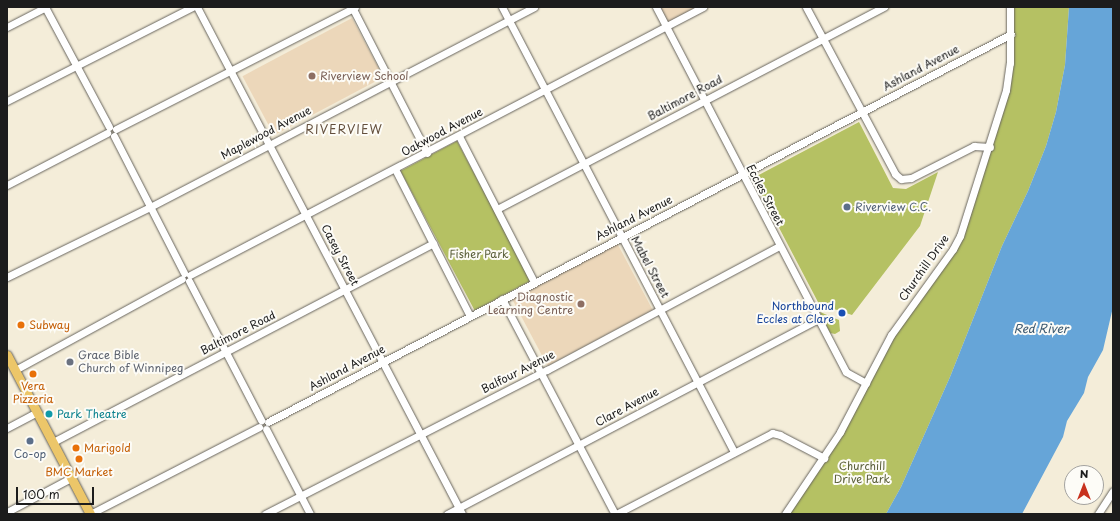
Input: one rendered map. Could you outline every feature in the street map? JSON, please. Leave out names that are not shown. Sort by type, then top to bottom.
[{"type":"main road","points":[[8,357],[90,514]]},
{"type":"street","points":[[7,27],[45,7],[112,131],[186,277],[310,514]]},
{"type":"street","points":[[7,101],[192,7]]},
{"type":"street","name":"Casey Street","points":[[197,7],[460,511]]},
{"type":"street","points":[[7,185],[353,7],[389,82],[426,152]]},
{"type":"street","name":"Mabel Street","points":[[502,7],[734,452]]},
{"type":"street","name":"Maplewood Avenue","points":[[7,277],[150,207],[268,144],[534,7]]},
{"type":"street","name":"Eccles Street","points":[[656,7],[703,101],[817,320],[846,372],[866,383]]},
{"type":"street","name":"Oakwood Avenue","points":[[15,370],[186,277],[546,91],[703,7]]},
{"type":"street","points":[[806,7],[894,174],[901,178],[911,178],[974,146],[990,147]]},
{"type":"street","name":"Baltimore Road","points":[[496,209],[884,7]]},
{"type":"street","name":"Churchill Drive","points":[[785,514],[824,458],[898,323],[953,249],[990,147],[1006,90],[1011,34],[1010,7]]},
{"type":"street","name":"Ashland Avenue","points":[[90,514],[1011,34]]},
{"type":"street","points":[[459,136],[534,282]]},
{"type":"street","points":[[395,169],[470,316]]},
{"type":"street","name":"Baltimore Road","points":[[53,442],[433,243]]},
{"type":"street","name":"Balfour Avenue","points":[[265,514],[661,310],[779,246]]},
{"type":"street","points":[[502,299],[615,514],[767,435],[777,434],[824,458]]},
{"type":"street","name":"Clare Avenue","points":[[447,514],[460,511],[579,445],[817,320]]},
{"type":"street","points":[[7,428],[37,412]]},
{"type":"street","points":[[7,512],[71,478]]},
{"type":"street","points":[[1098,514],[1113,492]]},
{"type":"shaded area","points":[[656,7],[703,7],[666,26]]},
{"type":"shaded area","name":"Riverview School","points":[[352,18],[383,77],[274,135],[243,76]]},
{"type":"shaded area","name":"Diagnostic Learning Centre","points":[[617,243],[653,310],[548,366],[512,299]]},
{"type":"green space","name":"Churchill Drive Park","points":[[1010,7],[1069,7],[1065,65],[1056,112],[1046,146],[1028,191],[1002,246],[950,377],[901,487],[886,514],[785,514],[824,458],[891,335],[953,249],[1006,90]]},
{"type":"green space","name":"Riverview C.C.","points":[[859,122],[893,188],[906,189],[938,172],[920,226],[852,315],[819,304],[753,178]]},
{"type":"green space","name":"Fisher Park","points":[[457,141],[531,281],[475,311],[400,171]]},
{"type":"green space","points":[[820,312],[839,320],[840,331],[835,334],[830,333]]},
{"type":"water","name":"Red River","points":[[1069,7],[1113,7],[1113,307],[1103,350],[1088,377],[1084,393],[1067,421],[1063,437],[1022,514],[886,514],[901,487],[950,377],[1002,246],[1028,191],[1046,146],[1056,112],[1065,65]]},
{"type":"place","name":"Riverview School","points":[[312,76]]},
{"type":"place","name":"Riverview C.C.","points":[[847,207]]},
{"type":"place","name":"Diagnostic Learning Centre","points":[[581,304]]},
{"type":"place","name":"Northbound Eccles at Clare","points":[[842,313]]},
{"type":"place","name":"Subway","points":[[21,325]]},
{"type":"place","name":"Grace Bible Church of Winnipeg","points":[[70,362]]},
{"type":"place","name":"Vera Pizzeria","points":[[33,374]]},
{"type":"place","name":"Park Theatre","points":[[49,414]]},
{"type":"place","name":"Co-op","points":[[30,441]]},
{"type":"place","name":"Marigold","points":[[76,448]]},
{"type":"place","name":"BMC Market","points":[[79,459]]},
{"type":"district","name":"RIVERVIEW","points":[[344,130]]}]
